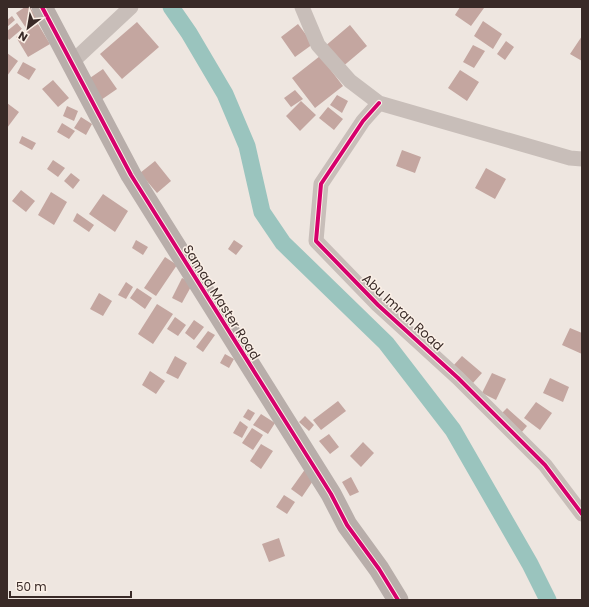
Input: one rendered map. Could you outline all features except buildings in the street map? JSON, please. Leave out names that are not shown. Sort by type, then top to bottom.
[{"type":"street","name":"Samad Master Road","points":[[42,7],[131,175],[331,494],[347,525],[379,569],[398,600]]},
{"type":"street","points":[[71,63],[131,7]]},
{"type":"street","points":[[302,7],[318,45],[350,81],[380,103],[570,158],[582,159]]},
{"type":"street","name":"Abu Imran Road","points":[[380,103],[363,121],[321,184],[316,240],[378,305],[458,378],[544,465],[582,514]]},
{"type":"waterway","points":[[171,7],[189,33],[225,94],[247,146],[262,212],[283,243],[386,343],[453,430],[530,564],[548,600]]},
{"type":"cycle path","points":[[42,7],[131,175],[331,494],[347,525],[379,569],[398,600]]},
{"type":"cycle path","points":[[379,103],[363,121],[321,184],[316,241],[378,305],[458,378],[545,465],[582,514]]}]
